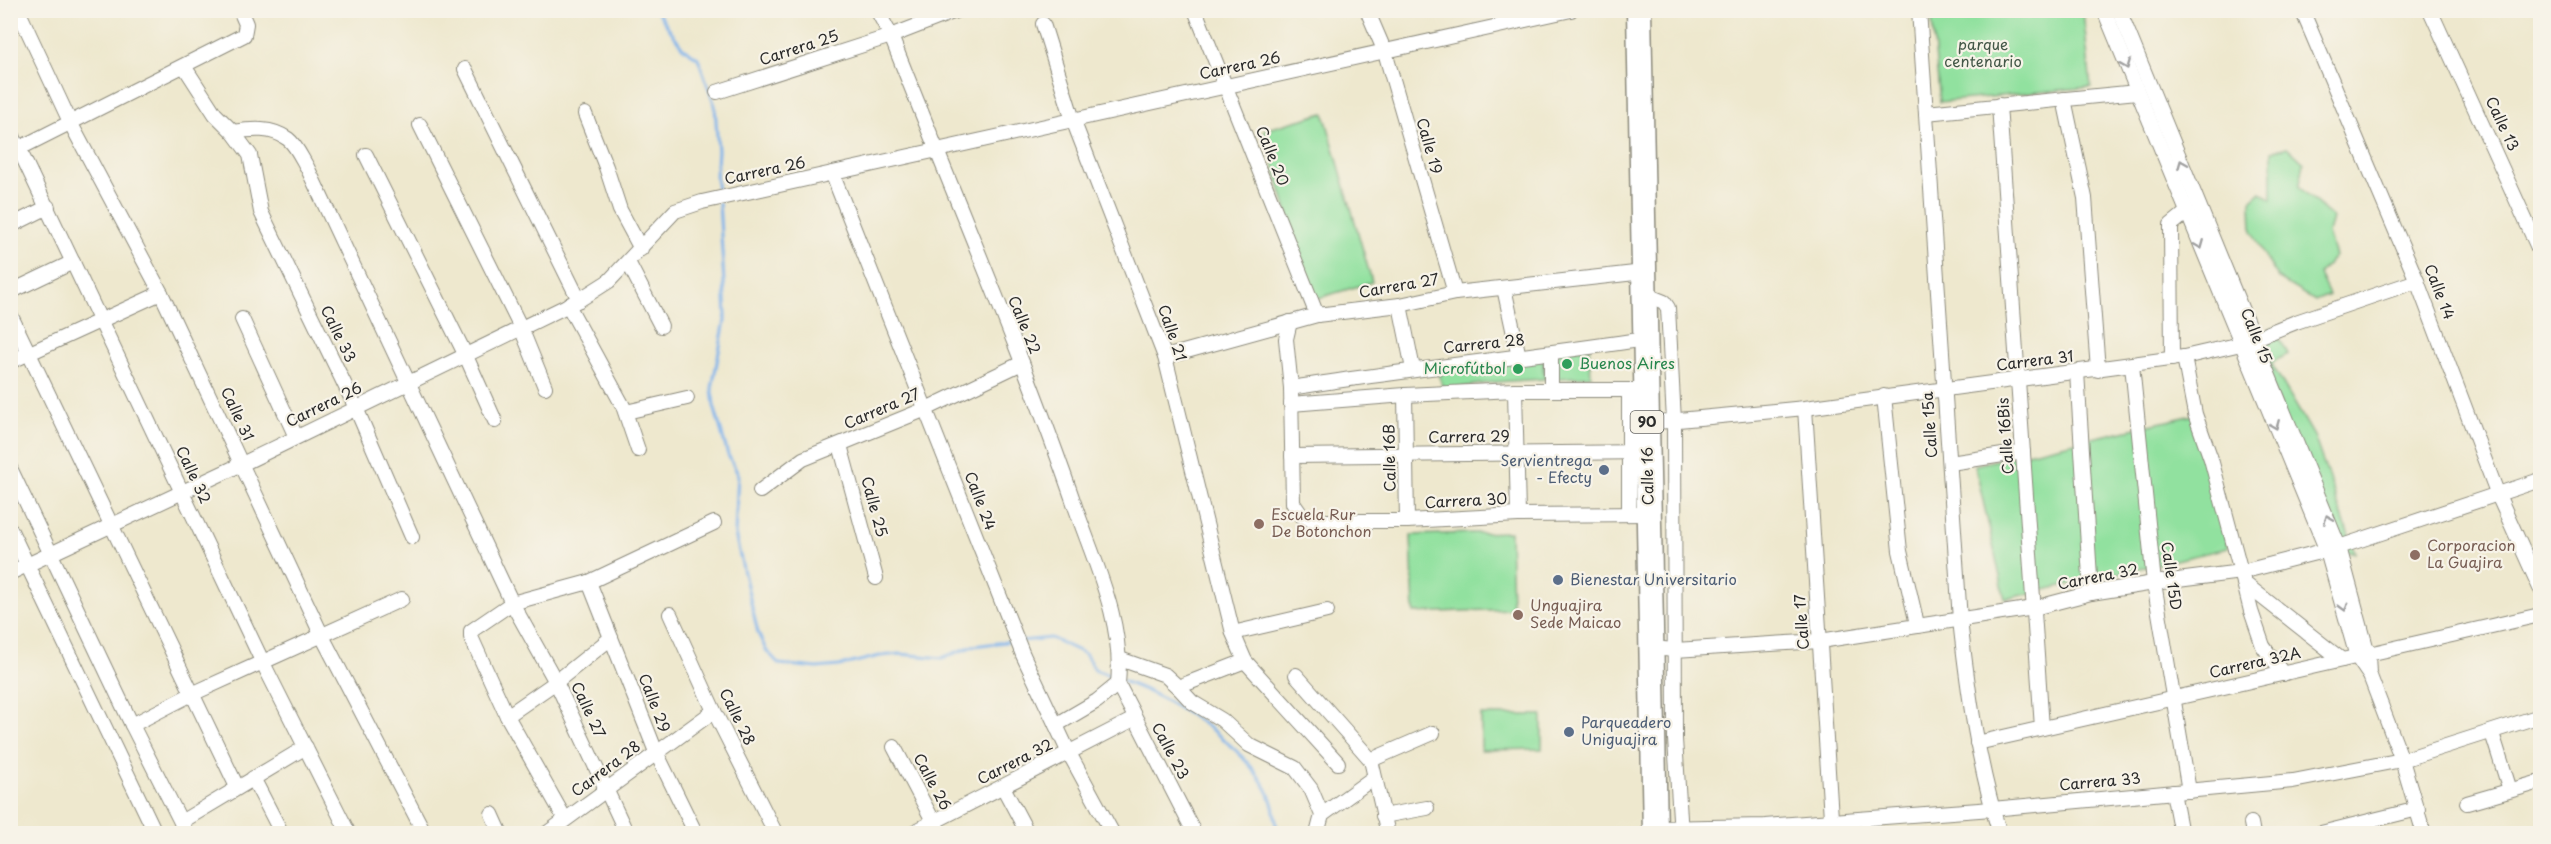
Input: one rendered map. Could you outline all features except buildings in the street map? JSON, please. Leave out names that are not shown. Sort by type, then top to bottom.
[{"type":"highway","name":"Calle 16","points":[[1640,10],[1645,339],[1638,390],[1647,423],[1639,452],[1639,514],[1663,649],[1655,831]]},
{"type":"street","name":"Calle 31","points":[[18,10],[71,124],[161,293],[322,636],[425,834]]},
{"type":"street","points":[[15,151],[244,35],[246,24],[240,10]]},
{"type":"street","name":"Calle 22","points":[[877,10],[891,36],[1060,462],[1114,620],[1120,659],[1118,684]]},
{"type":"street","name":"Carrera 25","points":[[717,92],[891,36],[958,10]]},
{"type":"street","name":"Calle 20","points":[[1195,10],[1317,315]]},
{"type":"street","name":"Calle 19","points":[[1367,10],[1385,52],[1455,293]]},
{"type":"street","name":"Carrera 26","points":[[10,573],[242,464],[573,302],[609,281],[642,249],[675,211],[702,202],[1571,10]]},
{"type":"street","name":"Calle 15a","points":[[1919,10],[1966,682],[1977,743],[2000,834]]},
{"type":"street","name":"Calle 15","points":[[2104,10],[2187,212],[2247,341]]},
{"type":"street","name":"Calle 15","points":[[2119,10],[2247,341],[2333,549],[2363,655],[2402,760],[2424,834]]},
{"type":"street","name":"Calle 14","points":[[2302,10],[2417,280],[2498,495],[2541,588]]},
{"type":"street","name":"Calle 13","points":[[2430,10],[2541,252]]},
{"type":"street","name":"Calle 21","points":[[1042,24],[1073,120],[1165,357],[1233,633],[1245,661],[1338,763]]},
{"type":"street","name":"Calle 33","points":[[184,66],[215,114],[233,132],[250,155],[261,212],[356,408],[412,537]]},
{"type":"street","points":[[465,69],[626,412],[638,450]]},
{"type":"street","points":[[1926,113],[2137,92]]},
{"type":"street","points":[[2064,99],[2085,198],[2098,370]]},
{"type":"street","name":"Calle 16Bis","points":[[1999,105],[2042,728]]},
{"type":"street","points":[[585,114],[620,210],[642,249]]},
{"type":"street","points":[[420,125],[521,328],[545,387]]},
{"type":"street","points":[[233,132],[252,128],[270,131],[290,140],[307,167],[512,603]]},
{"type":"street","name":"Calle 32","points":[[10,130],[15,151],[48,207],[263,663],[349,834]]},
{"type":"street","points":[[366,155],[466,356],[495,421]]},
{"type":"street","name":"Calle 24","points":[[832,173],[1023,655],[1069,753],[1113,834]]},
{"type":"street","points":[[10,226],[48,207]]},
{"type":"street","points":[[2187,212],[2170,225],[2178,358],[2211,459],[2251,611],[2263,646],[2283,674]]},
{"type":"street","points":[[10,292],[74,262]]},
{"type":"street","points":[[628,262],[661,326]]},
{"type":"street","name":"Carrera 31","points":[[1647,423],[1805,408],[2178,358],[2247,341],[2417,280]]},
{"type":"street","points":[[1644,283],[1668,308],[1674,421],[1663,649],[1675,739],[1681,830]]},
{"type":"street","name":"Carrera 27","points":[[1165,357],[1317,315],[1400,305],[1455,293],[1504,288],[1644,283]]},
{"type":"street","points":[[1504,288],[1519,357]]},
{"type":"street","points":[[10,362],[161,293]]},
{"type":"street","points":[[1400,305],[1413,369]]},
{"type":"street","points":[[10,314],[237,787]]},
{"type":"street","points":[[242,319],[296,437]]},
{"type":"street","points":[[1290,322],[1286,339],[1291,388],[1292,456]]},
{"type":"street","name":"Carrera 28","points":[[1291,388],[1413,369],[1551,353],[1645,339]]},
{"type":"street","points":[[1551,353],[1551,390]]},
{"type":"street","name":"Carrera 27","points":[[760,491],[803,459],[926,409],[1022,363]]},
{"type":"street","name":"Calle 15D","points":[[2132,365],[2154,583],[2189,791]]},
{"type":"street","points":[[2077,372],[2091,593]]},
{"type":"street","points":[[1291,404],[1405,395],[1515,390],[1638,390]]},
{"type":"street","points":[[1515,390],[1518,515]]},
{"type":"street","name":"Calle 16","points":[[1638,390],[1639,452]]},
{"type":"street","name":"Calle 16B","points":[[1405,395],[1407,521]]},
{"type":"street","points":[[1884,396],[1900,550],[1917,624]]},
{"type":"street","points":[[626,412],[687,398]]},
{"type":"street","name":"Calle 17","points":[[1805,408],[1832,827]]},
{"type":"street","name":"Calle 25","points":[[840,445],[876,578]]},
{"type":"street","name":"Carrera 29","points":[[1292,456],[1639,452]]},
{"type":"street","points":[[1950,463],[2023,452]]},
{"type":"street","name":"Carrera 30","points":[[1292,456],[1293,503],[1302,516],[1316,521],[1407,521],[1518,515],[1639,514]]},
{"type":"street","points":[[10,468],[39,560],[156,834]]},
{"type":"street","name":"Carrera 32","points":[[1663,649],[1820,641],[1917,624],[1960,620],[2034,608],[2091,593],[2154,583],[2243,578],[2541,480]]},
{"type":"street","points":[[565,819],[507,716],[471,637],[471,631],[512,603],[589,582],[714,523]]},
{"type":"street","points":[[10,529],[39,560],[132,725],[184,828],[237,787],[306,747]]},
{"type":"street","points":[[2243,578],[2342,660]]},
{"type":"street","name":"Calle 29","points":[[589,582],[656,752],[696,834]]},
{"type":"street","points":[[132,725],[192,694],[402,599]]},
{"type":"street","name":"Calle 27","points":[[512,603],[556,682],[627,834]]},
{"type":"street","points":[[1233,633],[1327,611]]},
{"type":"street","name":"Calle 28","points":[[670,614],[714,711],[776,834]]},
{"type":"street","name":"Carrera 32A","points":[[1977,743],[2541,615]]},
{"type":"street","points":[[507,716],[556,682],[611,638]]},
{"type":"street","points":[[1120,659],[1165,675],[1192,702],[1222,720],[1249,745],[1295,768],[1311,789],[1322,815],[1317,834]]},
{"type":"street","points":[[1178,687],[1245,661]]},
{"type":"street","points":[[1296,675],[1371,759],[1373,778],[1388,834]]},
{"type":"street","points":[[1056,724],[1097,701],[1118,684]]},
{"type":"street","name":"Calle 23","points":[[1118,684],[1195,834]]},
{"type":"street","name":"Carrera 28","points":[[546,834],[714,711]]},
{"type":"street","name":"Carrera 33","points":[[1655,831],[1832,827],[1992,809],[2293,781],[2402,760],[2541,716]]},
{"type":"street","name":"Carrera 32","points":[[910,834],[933,820],[1003,787],[1134,719]]},
{"type":"street","points":[[1371,759],[1433,733]]},
{"type":"street","points":[[2492,733],[2510,790]]},
{"type":"street","name":"Calle 26","points":[[894,747],[940,834]]},
{"type":"street","points":[[253,778],[282,834]]},
{"type":"street","points":[[1322,815],[1373,778]]},
{"type":"street","points":[[2468,803],[2541,782]]},
{"type":"street","points":[[1003,787],[1028,834]]},
{"type":"street","points":[[2173,792],[2181,834]]},
{"type":"street","points":[[1383,816],[1427,808]]},
{"type":"street","points":[[2317,834],[2363,828],[2418,809]]},
{"type":"street","points":[[492,814],[501,834]]},
{"type":"green space","name":"parque centenario","points":[[1931,11],[2083,11],[2091,87],[1940,102]]},
{"type":"green space","points":[[1324,113],[1372,282],[1312,300],[1264,130]]},
{"type":"green space","points":[[2287,147],[2304,163],[2299,187],[2332,217],[2328,233],[2335,256],[2319,274],[2329,295],[2315,301],[2279,279],[2252,231],[2251,201],[2261,192],[2272,199],[2272,151]]},
{"type":"green space","points":[[2274,328],[2288,354],[2271,363],[2314,436],[2355,553],[2334,552],[2253,337]]},
{"type":"green space","name":"Buenos Aires","points":[[1589,347],[1591,376],[1546,379],[1543,352]]},
{"type":"green space","points":[[1542,353],[1544,379],[1495,382],[1443,390],[1439,372]]},
{"type":"green space","points":[[2198,414],[2228,548],[2005,599],[1975,465]]},
{"type":"green space","points":[[1510,532],[1512,609],[1414,613],[1411,535]]},
{"type":"green space","points":[[1481,715],[1542,715],[1542,749],[1481,750]]},
{"type":"waterway","points":[[656,10],[683,48],[698,58],[715,106],[718,193]]},
{"type":"waterway","points":[[719,203],[726,315],[712,388],[714,406],[728,455],[738,474],[735,534],[758,633],[766,650],[779,664],[817,668],[900,654],[942,658],[973,646],[1014,641]]},
{"type":"waterway","points":[[1021,641],[1051,638],[1085,654],[1095,670],[1114,677]]},
{"type":"waterway","points":[[1123,681],[1183,711],[1222,738],[1239,754],[1254,770],[1269,793],[1277,834]]},
{"type":"place","name":"Buenos Aires","points":[[1567,364]]},
{"type":"place","name":"Microfútbol","points":[[1518,369]]},
{"type":"place","name":"Servientrega - Efecty","points":[[1604,470]]},
{"type":"place","name":"Escuela Rur De Botonchon","points":[[1259,524]]},
{"type":"place","name":"Corporacion La Guajira","points":[[2415,555]]},
{"type":"place","name":"Bienestar Universitario","points":[[1558,580]]},
{"type":"place","name":"Unguajira Sede Maicao","points":[[1518,615]]},
{"type":"place","name":"Parqueadero Uniguajira","points":[[1569,732]]}]
